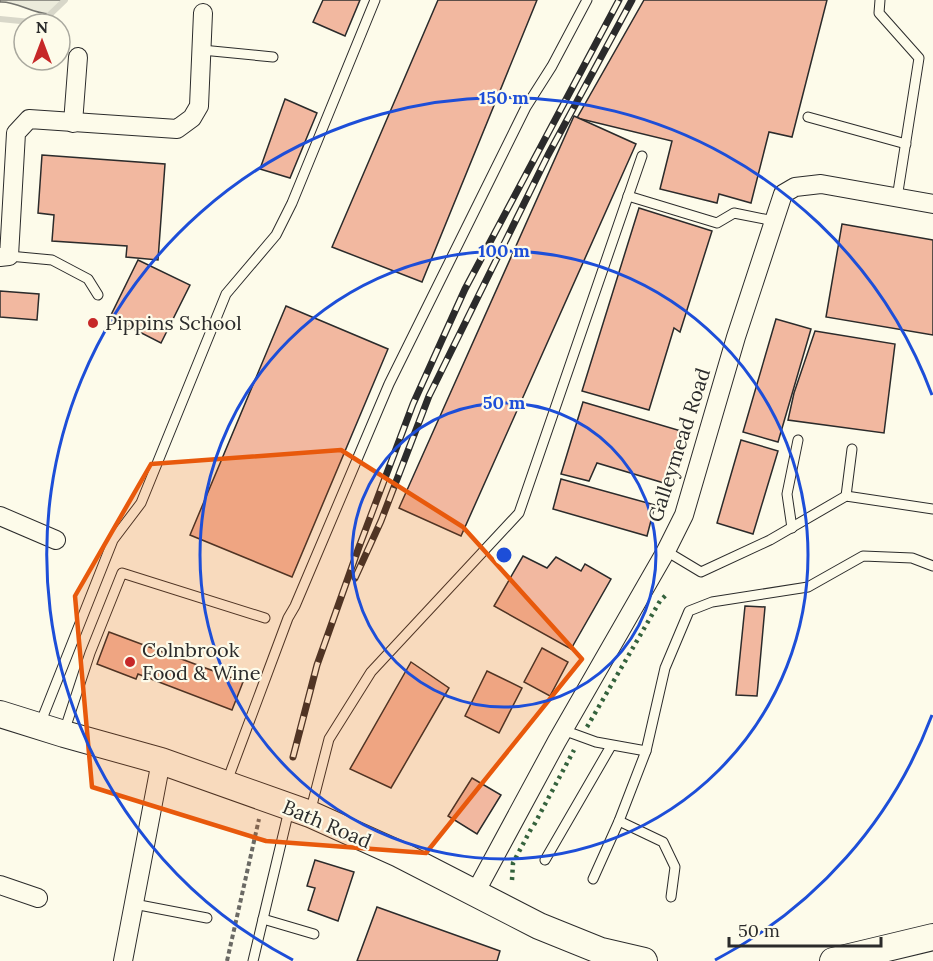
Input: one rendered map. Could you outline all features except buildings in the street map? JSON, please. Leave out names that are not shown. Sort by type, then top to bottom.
[{"type":"street","points":[[4,257],[16,132],[29,119],[177,129],[192,118],[199,106],[203,13]]},
{"type":"street","points":[[73,123],[78,57]]},
{"type":"street","name":"Galleymead Road","points":[[476,893],[563,730],[666,551],[684,515],[736,337],[783,194],[795,187],[821,184],[933,204]]},
{"type":"street","points":[[0,516],[56,540]]},
{"type":"street","name":"Bath Road","points":[[0,714],[161,761],[300,811],[399,854],[599,956],[644,961]]},
{"type":"street","points":[[123,961],[161,761]]},
{"type":"street","points":[[0,885],[38,898]]},
{"type":"street","points":[[833,961],[933,937]]},
{"type":"lane","points":[[39,726],[113,540],[141,503],[226,294],[276,235],[297,192],[375,0]]},
{"type":"lane","points":[[226,784],[288,618],[296,606],[389,384],[526,107],[552,66],[587,0]]},
{"type":"lane","points":[[880,0],[879,13],[920,58],[897,198]]},
{"type":"lane","points":[[202,50],[273,57]]},
{"type":"lane","points":[[808,117],[906,144]]},
{"type":"lane","points":[[253,961],[263,919],[300,811],[329,739],[371,672],[519,513],[642,156]]},
{"type":"lane","points":[[628,196],[717,223],[734,213],[774,221]]},
{"type":"lane","points":[[4,257],[52,260],[88,279],[98,295]]},
{"type":"lane","points":[[792,528],[787,494],[798,440]]},
{"type":"lane","points":[[846,496],[852,449]]},
{"type":"lane","points":[[666,551],[701,572],[770,540],[846,496],[933,509]]},
{"type":"lane","points":[[593,879],[619,821],[646,751],[665,668],[689,611],[712,602],[808,587],[863,556],[912,558],[933,566]]},
{"type":"lane","points":[[64,734],[90,653],[122,573],[265,618]]},
{"type":"lane","points":[[563,730],[611,746],[646,751]]},
{"type":"lane","points":[[545,860],[611,746]]},
{"type":"lane","points":[[619,821],[663,842],[675,867],[671,897]]},
{"type":"lane","points":[[134,904],[207,918]]},
{"type":"lane","points":[[263,919],[314,934]]},
{"type":"path","points":[[227,961],[264,798]]},
{"type":"highlighted area","points":[[341,450],[463,527],[582,659],[426,853],[266,841],[92,787],[75,596],[151,464]]},
{"type":"shaded area","points":[[0,0],[66,0],[52,12],[37,12],[12,3],[0,2]]},
{"type":"waterway","points":[[0,19],[41,23],[65,0]]},
{"type":"railway","points":[[293,757],[317,665],[413,404],[465,289],[619,0]]},
{"type":"railway","points":[[355,578],[381,521],[429,396],[548,155],[632,0]]},
{"type":"hedge","points":[[587,727],[660,601],[666,595]]},
{"type":"hedge","points":[[534,825],[574,750]]},
{"type":"hedge","points":[[512,880],[513,863],[531,829]]},
{"type":"place","name":"Pippins School","points":[[93,323]]},
{"type":"place","name":"Colnbrook Food & Wine","points":[[130,662]]}]
